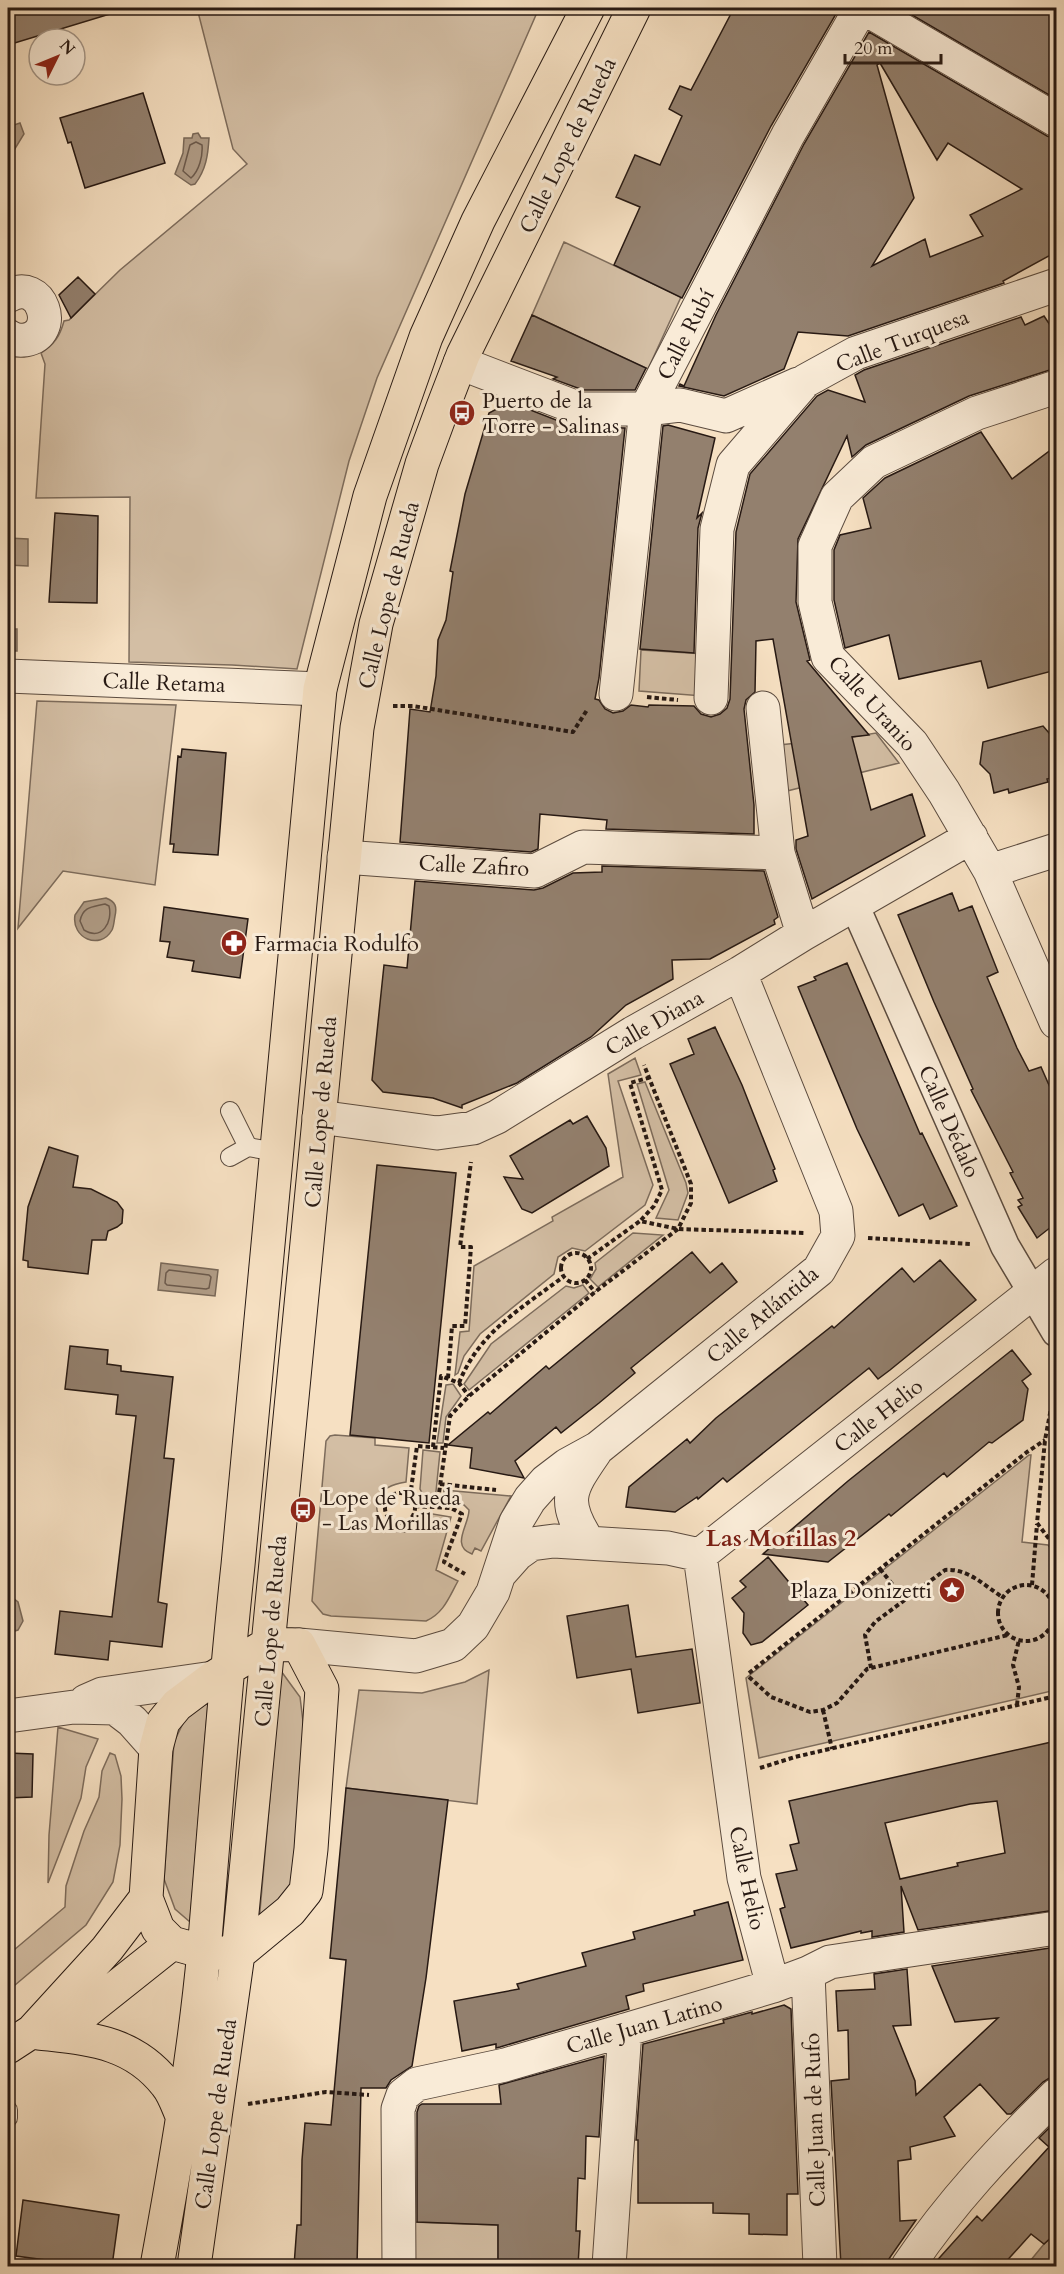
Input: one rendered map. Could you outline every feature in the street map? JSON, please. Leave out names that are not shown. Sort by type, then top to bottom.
[{"type":"main road","name":"Calle Lope de Rueda","points":[[539,105],[539,69],[566,8]]},
{"type":"main road","name":"Calle Lope de Rueda","points":[[157,2266],[183,2118],[204,1952],[219,1675],[263,1150],[320,689],[370,495],[426,337],[478,221],[588,8]]},
{"type":"main road","name":"Calle Lope de Rueda","points":[[194,2266],[284,1644],[319,1117],[361,706],[376,624],[422,464],[460,363],[634,8]]},
{"type":"main road","points":[[284,1644],[322,1689],[306,1891],[290,1911],[238,1954],[204,1952],[172,1943],[158,1929],[146,1898],[156,1748],[163,1722],[177,1706],[219,1675],[284,1644]]},
{"type":"main road","points":[[19,2040],[107,1949],[146,1898]]},
{"type":"main road","points":[[19,2040],[84,2013],[172,1943]]},
{"type":"main road","points":[[19,2040],[104,2042],[142,2060],[168,2085],[183,2118]]},
{"type":"street","points":[[862,8],[1056,120]]},
{"type":"street","name":"Calle Rubí","points":[[616,694],[646,409],[788,135],[862,8]]},
{"type":"street","name":"Calle Turquesa","points":[[711,698],[717,529],[733,465],[805,381],[856,353],[1056,285]]},
{"type":"street","points":[[8,296],[14,292],[26,292],[42,304],[45,315],[44,325],[31,339],[12,339],[8,336]]},
{"type":"street","points":[[460,363],[580,408],[646,409],[680,405],[726,416],[805,381]]},
{"type":"street","name":"Calle Uranio","points":[[1056,387],[977,413],[874,462],[837,497],[815,546],[815,602],[828,657],[912,744],[971,837],[990,871],[1056,1022]]},
{"type":"street","name":"Calle Retama","points":[[8,675],[320,689]]},
{"type":"street","points":[[762,708],[778,853],[803,934]]},
{"type":"street","name":"Calle Diana","points":[[319,1117],[437,1133],[473,1128],[497,1117],[633,1033],[971,837]]},
{"type":"street","name":"Calle Zafiro","points":[[344,857],[535,871],[583,847],[778,853]]},
{"type":"street","points":[[990,871],[1056,850]]},
{"type":"street","name":"Calle Dédalo","points":[[854,904],[1005,1246],[1045,1283],[1056,1332]]},
{"type":"street","name":"Calle Atlántida","points":[[284,1644],[416,1656],[453,1645],[473,1626],[494,1592],[516,1522],[530,1499],[546,1481],[567,1465],[598,1448],[819,1270],[838,1236],[836,1211],[740,972]]},
{"type":"street","name":"Calle Helio","points":[[773,1986],[744,1878],[700,1555],[1045,1283]]},
{"type":"street","name":"Calle Atlántida","points":[[589,1543],[576,1523],[571,1506],[572,1489],[598,1448]]},
{"type":"street","name":"Calle Atlántida","points":[[501,1572],[517,1554],[531,1544],[554,1541],[589,1543]]},
{"type":"street","points":[[589,1543],[668,1548],[700,1555]]},
{"type":"street","points":[[322,1689],[341,1668],[364,1652]]},
{"type":"street","points":[[74,1707],[102,1694],[219,1675]]},
{"type":"street","points":[[8,1716],[74,1707],[115,1708],[132,1720],[156,1748]]},
{"type":"street","name":"Calle Juan Latino","points":[[399,2266],[398,2109],[403,2095],[417,2084],[505,2065],[626,2030],[773,1986],[830,1962],[1056,1928]]},
{"type":"street","name":"Calle Juan de Rufo","points":[[808,1973],[820,2266]]},
{"type":"street","points":[[609,2266],[626,2030]]},
{"type":"street","points":[[908,2266],[934,2228],[1008,2142],[1056,2095]]},
{"type":"lane","points":[[230,1111],[263,1150],[230,1157]]},
{"type":"lane","points":[[8,2110],[8,2118]]},
{"type":"path","points":[[361,706],[412,706],[573,732],[597,695],[616,694],[689,701],[711,698]]},
{"type":"path","points":[[437,1507],[450,1416],[469,1396],[595,1292],[678,1229],[691,1203],[691,1184],[646,1073]]},
{"type":"path","points":[[587,1259],[640,1221],[654,1206],[662,1190],[630,1083],[648,1078]]},
{"type":"path","points":[[448,1378],[452,1326],[465,1326],[471,1247],[460,1247],[473,1128]]},
{"type":"path","points":[[640,1221],[678,1229],[736,1230]]},
{"type":"path","points":[[890,1239],[945,1243]]},
{"type":"path","points":[[570,1254],[580,1254],[587,1259],[590,1266],[585,1280],[573,1283],[563,1276],[561,1268],[563,1260],[570,1254]]},
{"type":"path","points":[[459,1383],[467,1363],[489,1333],[563,1276]]},
{"type":"path","points":[[585,1280],[595,1292]]},
{"type":"path","points":[[433,1447],[441,1376],[459,1383],[469,1396]]},
{"type":"path","points":[[1032,1585],[1045,1440],[1056,1382]]},
{"type":"path","points":[[1008,1635],[867,1669],[837,1703],[823,1710],[810,1712],[771,1697],[746,1674],[1045,1440]]},
{"type":"path","points":[[410,1497],[417,1446],[444,1448]]},
{"type":"path","points":[[440,1484],[502,1491]]},
{"type":"path","points":[[397,1493],[410,1497],[415,1506],[414,1513],[406,1522],[391,1521],[386,1515],[384,1506],[388,1498],[397,1493]]},
{"type":"path","points":[[415,1506],[451,1508],[462,1514],[444,1562],[458,1570]]},
{"type":"path","points":[[1037,1523],[1056,1548]]},
{"type":"path","points":[[880,1569],[905,1600]]},
{"type":"path","points":[[871,1668],[865,1635],[875,1622],[945,1570],[954,1569],[964,1572],[1002,1597]]},
{"type":"path","points":[[1020,1584],[1032,1585],[1044,1591],[1051,1601],[1055,1620],[1044,1634],[1034,1640],[1019,1640],[1008,1635],[999,1623],[997,1612],[1002,1597],[1008,1590],[1020,1584]]},
{"type":"path","points":[[1017,1705],[1018,1688],[1013,1665],[1019,1640]]},
{"type":"path","points":[[731,1787],[760,1768],[795,1757],[1056,1696]]},
{"type":"path","points":[[823,1710],[832,1749]]},
{"type":"path","points":[[246,2104],[326,2092],[380,2096]]},
{"type":"shaded area","points":[[197,8],[539,8],[377,378],[349,461],[297,669],[129,662],[130,497],[36,498],[45,364],[41,353],[56,340],[64,321],[69,320],[120,270],[247,164],[233,149]]},
{"type":"shaded area","points":[[564,242],[681,297],[648,369],[532,315]]},
{"type":"shaded area","points":[[641,650],[705,654],[703,696],[639,691]]},
{"type":"shaded area","points":[[37,701],[176,705],[155,885],[63,871],[18,928]]},
{"type":"shaded area","points":[[876,733],[899,763],[787,791],[779,745]]},
{"type":"shaded area","points":[[635,1058],[641,1075],[618,1081],[653,1185],[645,1205],[585,1251],[572,1248],[558,1257],[554,1274],[480,1334],[464,1356],[458,1373],[455,1375],[460,1332],[469,1331],[474,1266],[553,1221],[552,1217],[623,1177],[608,1074]]},
{"type":"shaded area","points":[[645,1082],[686,1183],[688,1193],[678,1220],[656,1218],[669,1190],[637,1084]]},
{"type":"shaded area","points":[[633,1233],[663,1235],[598,1287],[590,1279],[596,1269],[595,1263]]},
{"type":"shaded area","points":[[583,1285],[589,1293],[469,1390],[464,1384],[491,1344],[566,1286],[574,1288]]},
{"type":"shaded area","points":[[453,1384],[461,1396],[446,1417],[443,1443],[437,1443],[446,1385]]},
{"type":"shaded area","points":[[330,1436],[375,1438],[375,1445],[409,1448],[406,1482],[387,1488],[378,1498],[377,1510],[382,1521],[392,1529],[404,1532],[416,1528],[427,1513],[451,1517],[436,1570],[458,1581],[442,1609],[432,1618],[426,1621],[331,1616],[323,1614],[312,1601],[326,1441]]},
{"type":"shaded area","points":[[423,1450],[440,1452],[435,1501],[426,1500],[420,1489]]},
{"type":"shaded area","name":"Plaza Donizetti","points":[[1031,1455],[1022,1542],[1048,1545],[1056,1555],[1056,1690],[759,1758],[746,1678]]},
{"type":"shaded area","points":[[444,1490],[511,1496],[481,1551],[475,1548],[472,1554],[462,1546],[462,1535],[469,1510],[464,1505],[443,1502]]},
{"type":"shaded area","points":[[489,1670],[477,1804],[346,1788],[359,1690],[422,1693],[465,1682]]},
{"type":"shaded area","points":[[281,1671],[300,1697],[306,1746],[293,1881],[278,1910],[259,1922]]},
{"type":"shaded area","points":[[208,1703],[190,1922],[175,1909],[164,1879],[174,1742],[187,1715]]},
{"type":"shaded area","points":[[58,1727],[98,1739],[86,1767],[81,1798],[48,1883],[49,1835]]},
{"type":"shaded area","points":[[110,1753],[115,1755],[121,1776],[122,1799],[120,1845],[113,1882],[86,1925],[8,1991],[8,1955],[65,1907],[66,1886],[84,1831],[99,1797],[102,1771]]},
{"type":"shaded area","points":[[411,2222],[498,2225],[498,2266],[410,2266]]},
{"type":"water","points":[[20,123],[24,134],[8,160],[8,127]]},
{"type":"water","points":[[198,133],[201,138],[209,138],[208,150],[202,173],[195,184],[191,185],[175,174],[183,153],[184,138],[192,138],[193,134]]},
{"type":"water","points":[[8,538],[28,539],[28,566],[8,565]]},
{"type":"water","points":[[8,629],[17,629],[17,651],[8,651]]},
{"type":"water","points":[[106,898],[116,907],[112,930],[101,940],[88,939],[77,930],[75,915],[84,902]]},
{"type":"water","points":[[161,1263],[218,1270],[215,1296],[158,1290]]},
{"type":"water","points":[[8,1594],[18,1602],[23,1621],[18,1630],[8,1633]]},
{"type":"water","points":[[1056,2233],[1056,2265],[1026,2266],[1044,2244]]},
{"type":"building","points":[[8,8],[109,8],[110,14],[67,27],[27,27],[27,39],[8,45]]},
{"type":"building","points":[[734,8],[820,8],[836,14],[771,126],[682,298],[614,265],[640,207],[616,197],[635,155],[660,165],[682,116],[669,109],[680,86],[691,90]]},
{"type":"building","points":[[900,8],[1046,8],[1056,13],[1056,99]]},
{"type":"building","points":[[869,32],[1047,136],[1056,139],[1056,252],[1003,281],[1004,283],[848,336],[798,332],[784,369],[724,396],[679,386],[680,384],[684,386],[716,315],[804,144]],"holes":[[[880,63],[937,160],[948,143],[1022,189],[970,215],[983,236],[930,257],[925,239],[872,266],[914,198],[877,65]]]},
{"type":"building","points":[[143,93],[165,163],[85,188],[71,142],[68,143],[60,118]]},
{"type":"building","points":[[78,277],[95,294],[71,318],[59,295]]},
{"type":"building","points":[[532,315],[646,368],[635,390],[583,390],[553,379],[557,377],[511,361]]},
{"type":"building","points":[[1044,316],[1056,334],[1056,368],[969,396],[866,445],[852,457],[847,436],[798,539],[796,602],[810,660],[807,661],[869,735],[852,737],[871,810],[912,794],[925,836],[812,899],[796,849],[796,840],[808,836],[773,639],[756,641],[755,692],[746,700],[744,709],[754,805],[754,834],[606,829],[607,820],[540,814],[538,849],[531,852],[400,842],[410,709],[430,712],[436,676],[438,640],[446,620],[453,572],[450,571],[465,494],[489,413],[510,402],[574,427],[625,428],[595,699],[613,713],[623,711],[631,705],[694,706],[701,714],[711,717],[727,708],[730,699],[736,532],[750,474],[817,396],[828,390],[865,402],[855,375],[864,370],[1021,317],[1025,325]]},
{"type":"building","points":[[668,425],[715,438],[697,518],[702,513],[698,528],[694,653],[640,649],[663,426]]},
{"type":"building","points":[[981,432],[1012,479],[1056,446],[1056,670],[988,688],[981,661],[899,679],[889,635],[845,648],[834,600],[834,550],[840,535],[871,528],[863,498],[885,478]]},
{"type":"building","points":[[55,513],[98,516],[97,603],[49,602]]},
{"type":"building","points":[[1043,726],[1056,741],[1056,777],[1047,779],[1048,782],[1009,793],[1008,789],[994,793],[990,774],[980,764],[983,742]]},
{"type":"building","points":[[182,749],[226,753],[218,855],[173,852],[174,844],[170,844],[178,756],[181,757]]},
{"type":"building","points":[[602,866],[764,871],[778,917],[774,920],[775,924],[710,959],[672,960],[673,979],[626,1005],[591,1037],[517,1083],[462,1105],[462,1108],[433,1098],[383,1092],[372,1080],[384,965],[407,968],[415,881],[534,890],[573,873],[602,872]]},
{"type":"building","points":[[952,893],[959,911],[972,906],[998,972],[987,977],[1017,1048],[1029,1071],[1041,1067],[1056,1101],[1056,1223],[1037,1238],[1018,1207],[1022,1205],[1018,1200],[1023,1198],[1010,1173],[1013,1172],[971,1090],[973,1089],[898,915]]},
{"type":"building","points":[[164,907],[248,919],[240,978],[192,971],[194,961],[167,957],[170,942],[160,941]]},
{"type":"building","points":[[847,963],[920,1134],[922,1133],[957,1206],[930,1219],[923,1204],[899,1216],[857,1129],[798,987],[816,980],[814,977]]},
{"type":"building","points":[[715,1027],[742,1085],[775,1169],[773,1170],[777,1181],[729,1203],[670,1064],[694,1054],[688,1039]]},
{"type":"building","points":[[587,1116],[606,1148],[609,1166],[532,1213],[522,1209],[504,1177],[523,1179],[510,1156],[570,1120],[573,1124]]},
{"type":"building","points":[[49,1147],[78,1156],[73,1187],[91,1189],[117,1202],[123,1210],[122,1223],[108,1231],[106,1240],[92,1240],[88,1274],[28,1267],[28,1261],[23,1260],[28,1207]]},
{"type":"building","points":[[377,1165],[456,1173],[429,1443],[350,1435]]},
{"type":"building","points":[[692,1252],[710,1273],[722,1263],[737,1282],[631,1368],[635,1373],[599,1403],[561,1433],[556,1427],[515,1461],[524,1478],[470,1468],[472,1448],[448,1445],[488,1412],[490,1414],[546,1366],[549,1369]]},
{"type":"building","points":[[940,1260],[976,1300],[890,1370],[878,1379],[869,1368],[727,1482],[723,1478],[698,1499],[697,1497],[675,1512],[626,1507],[629,1487],[687,1439],[690,1443],[716,1418],[832,1326],[834,1328],[902,1268],[914,1282]]},
{"type":"building","points":[[70,1346],[108,1350],[107,1364],[121,1366],[121,1371],[173,1377],[164,1458],[174,1459],[158,1602],[167,1604],[162,1647],[110,1641],[108,1660],[55,1654],[60,1611],[112,1617],[136,1416],[116,1414],[118,1395],[65,1389]]},
{"type":"building","points":[[1012,1350],[1031,1374],[1022,1381],[1028,1389],[1023,1420],[992,1443],[989,1442],[947,1477],[944,1473],[891,1516],[889,1514],[828,1562],[763,1554],[848,1481]]},
{"type":"building","points":[[768,1557],[808,1605],[762,1642],[751,1645],[743,1633],[744,1613],[732,1598],[746,1587],[740,1581]]},
{"type":"building","points":[[628,1605],[636,1657],[692,1649],[700,1703],[638,1713],[631,1669],[577,1678],[567,1616]]},
{"type":"building","points":[[1056,1741],[1056,1910],[918,1930],[901,1886],[904,1932],[872,1937],[872,1931],[861,1933],[861,1931],[791,1948],[780,1909],[785,1907],[776,1874],[797,1870],[790,1845],[799,1843],[789,1801]],"holes":[[[997,1801],[1005,1853],[957,1863],[958,1866],[900,1879],[885,1823],[970,1804]]]},
{"type":"building","points":[[8,1753],[33,1754],[32,1797],[8,1798]]},
{"type":"building","points":[[346,1788],[448,1800],[426,1978],[412,2066],[391,2080],[386,2088],[361,2088],[357,2266],[294,2266],[297,2225],[301,2225],[305,2123],[331,2125],[346,1960],[330,1958]]},
{"type":"building","points":[[728,1902],[743,1960],[643,1984],[644,1991],[626,1996],[629,2009],[500,2047],[496,2048],[496,2044],[462,2051],[454,2001],[519,1989],[517,1984],[586,1966],[582,1953],[635,1939],[633,1932],[695,1915],[694,1911]]},
{"type":"building","points":[[1056,1947],[1056,2077],[1043,2082],[1011,2114],[1007,2114],[980,2084],[944,2117],[955,2136],[910,2147],[911,2159],[898,2161],[900,2221],[916,2220],[884,2266],[841,2266],[831,2081],[849,2079],[848,2030],[838,2031],[836,1991],[875,1989],[874,1974],[907,1969],[911,2025],[893,2026],[915,2081],[916,2095],[998,2018],[955,2022],[932,1966]]},
{"type":"building","points":[[784,2005],[791,2009],[798,2194],[787,2194],[787,2235],[749,2234],[749,2214],[713,2213],[713,2203],[638,2203],[638,2140],[636,2140],[643,2044],[724,2023],[723,2020]]},
{"type":"building","points":[[604,2056],[599,2137],[586,2136],[585,2179],[578,2178],[576,2231],[580,2231],[578,2266],[498,2266],[498,2225],[417,2222],[417,2112],[419,2106],[422,2104],[501,2104],[499,2085]]},
{"type":"building","points":[[1056,2121],[1056,2233],[1044,2244],[1031,2234],[1002,2266],[932,2266],[977,2216],[982,2221],[1049,2147],[1039,2138]]},
{"type":"building","points":[[23,2200],[119,2215],[112,2266],[91,2266],[16,2256]]},
{"type":"place","name":"Puerto de la Torre - Salinas","points":[[462,413]]},
{"type":"place","name":"Farmacia Rodulfo","points":[[234,943]]},
{"type":"place","name":"Lope de Rueda - Las Morillas","points":[[303,1510]]},
{"type":"place","name":"Plaza Donizetti","points":[[952,1590]]},
{"type":"district","name":"Las Morillas 2","points":[[781,1538]]}]
